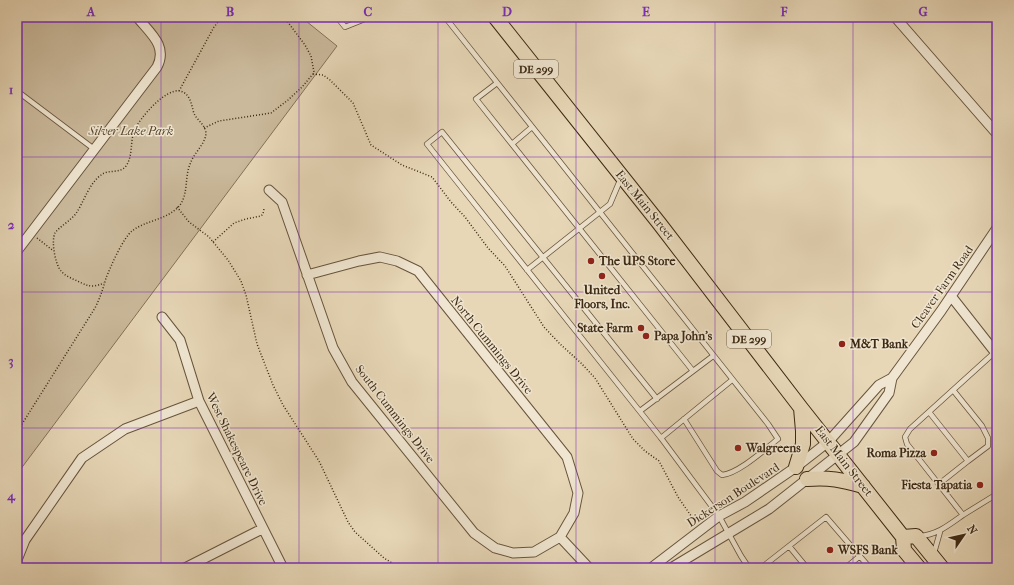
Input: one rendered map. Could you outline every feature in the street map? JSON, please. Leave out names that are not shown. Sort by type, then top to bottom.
[{"type":"main road","name":"East Main Street","points":[[495,17],[660,223],[838,455],[863,486],[910,537],[904,550],[919,568]]},
{"type":"main road","points":[[796,467],[803,444],[801,408]]},
{"type":"main road","points":[[807,478],[826,477],[863,486]]},
{"type":"main road","name":"DE 299","points":[[910,537],[933,557],[942,568]]},
{"type":"street","points":[[17,251],[160,62],[160,49],[158,43],[137,17]]},
{"type":"street","points":[[895,17],[997,134]]},
{"type":"street","name":"South Cummings Drive","points":[[268,190],[282,202],[333,348],[352,382],[474,533],[495,548],[512,553],[534,552],[560,537]]},
{"type":"street","name":"Cleaver Farm Road","points":[[838,455],[854,442],[889,393],[892,378],[951,296],[997,228]]},
{"type":"street","name":"North Cummings Drive","points":[[308,275],[359,261],[380,257],[397,261],[418,272],[566,457],[578,493],[574,513],[560,537]]},
{"type":"street","points":[[951,296],[996,351]]},
{"type":"street","name":"West Shakespeare Drive","points":[[162,317],[180,340],[199,401],[262,529],[283,568]]},
{"type":"street","name":"Cleaver Farm Road","points":[[828,442],[879,385],[892,378]]},
{"type":"street","points":[[17,560],[25,540],[82,458],[125,429],[199,401]]},
{"type":"street","name":"Dickerson Boulevard","points":[[650,568],[719,516],[745,502],[796,467],[828,442]]},
{"type":"street","points":[[670,568],[728,532],[747,523],[770,509],[807,478],[838,455]]},
{"type":"street","points":[[185,568],[262,529]]},
{"type":"street","points":[[560,537],[589,568]]},
{"type":"lane","points":[[337,17],[345,27],[370,17]]},
{"type":"lane","points":[[445,17],[768,424],[778,439],[742,466],[729,474],[722,475],[717,471],[684,419]]},
{"type":"lane","points":[[497,83],[476,99],[693,371]]},
{"type":"lane","points":[[17,91],[94,149]]},
{"type":"lane","points":[[512,144],[532,127]]},
{"type":"lane","points":[[657,398],[442,132],[427,144],[661,438],[719,516],[749,568]]},
{"type":"lane","points":[[527,270],[610,204],[621,176]]},
{"type":"lane","points":[[996,351],[997,364]]},
{"type":"lane","points":[[963,515],[907,444],[905,437],[910,429],[996,351]]},
{"type":"lane","points":[[640,411],[713,356]]},
{"type":"lane","points":[[661,438],[732,380]]},
{"type":"lane","points":[[938,484],[988,446],[988,438],[982,426],[953,390]]},
{"type":"lane","points":[[929,412],[968,462]]},
{"type":"lane","points":[[910,537],[928,536],[940,532],[963,515],[997,494]]},
{"type":"lane","points":[[761,568],[826,517],[860,556],[866,567]]},
{"type":"lane","points":[[933,557],[940,532]]},
{"type":"lane","points":[[789,546],[807,568]]},
{"type":"lane","points":[[849,565],[860,556]]},
{"type":"path","points":[[179,91],[214,27],[222,17]]},
{"type":"path","points":[[204,128],[219,121],[271,113],[288,100],[313,74],[311,56],[305,45],[284,17]]},
{"type":"path","points":[[313,74],[323,75],[330,80],[353,103],[371,145],[402,165],[432,177],[488,248],[505,266],[544,327],[595,378],[633,439],[659,462],[678,497],[697,524],[691,526],[696,534]]},
{"type":"path","points":[[17,432],[95,308],[106,278],[126,238],[131,231],[162,218],[177,207],[185,195],[188,168],[191,160],[205,137],[202,123],[196,118],[190,100],[186,94],[179,91],[164,96],[156,102],[140,121],[134,131],[130,159],[126,166],[122,170],[104,173],[94,181],[76,213],[55,233],[53,241],[54,251],[61,272],[68,277],[92,287],[104,283]]},
{"type":"path","points":[[177,207],[189,222],[209,237],[228,260],[240,281],[246,295],[257,344],[273,385],[283,406],[319,461],[348,522],[355,532],[384,558],[400,568]]},
{"type":"path","points":[[213,242],[234,224],[246,219],[261,216],[264,209]]},
{"type":"path","points":[[30,234],[54,251]]},
{"type":"green space","name":"Silver Lake Park","points":[[17,17],[301,17],[337,46],[17,474]]},
{"type":"place","name":"The UPS Store","points":[[591,261]]},
{"type":"place","name":"United Floors, Inc.","points":[[602,276]]},
{"type":"place","name":"State Farm","points":[[641,328]]},
{"type":"place","name":"Papa John's","points":[[646,336]]},
{"type":"place","name":"M&T Bank","points":[[842,344]]},
{"type":"place","name":"Walgreens","points":[[738,448]]},
{"type":"place","name":"Roma Pizza","points":[[934,453]]},
{"type":"place","name":"Fiesta Tapatia","points":[[980,485]]},
{"type":"place","name":"WSFS Bank","points":[[830,550]]}]
